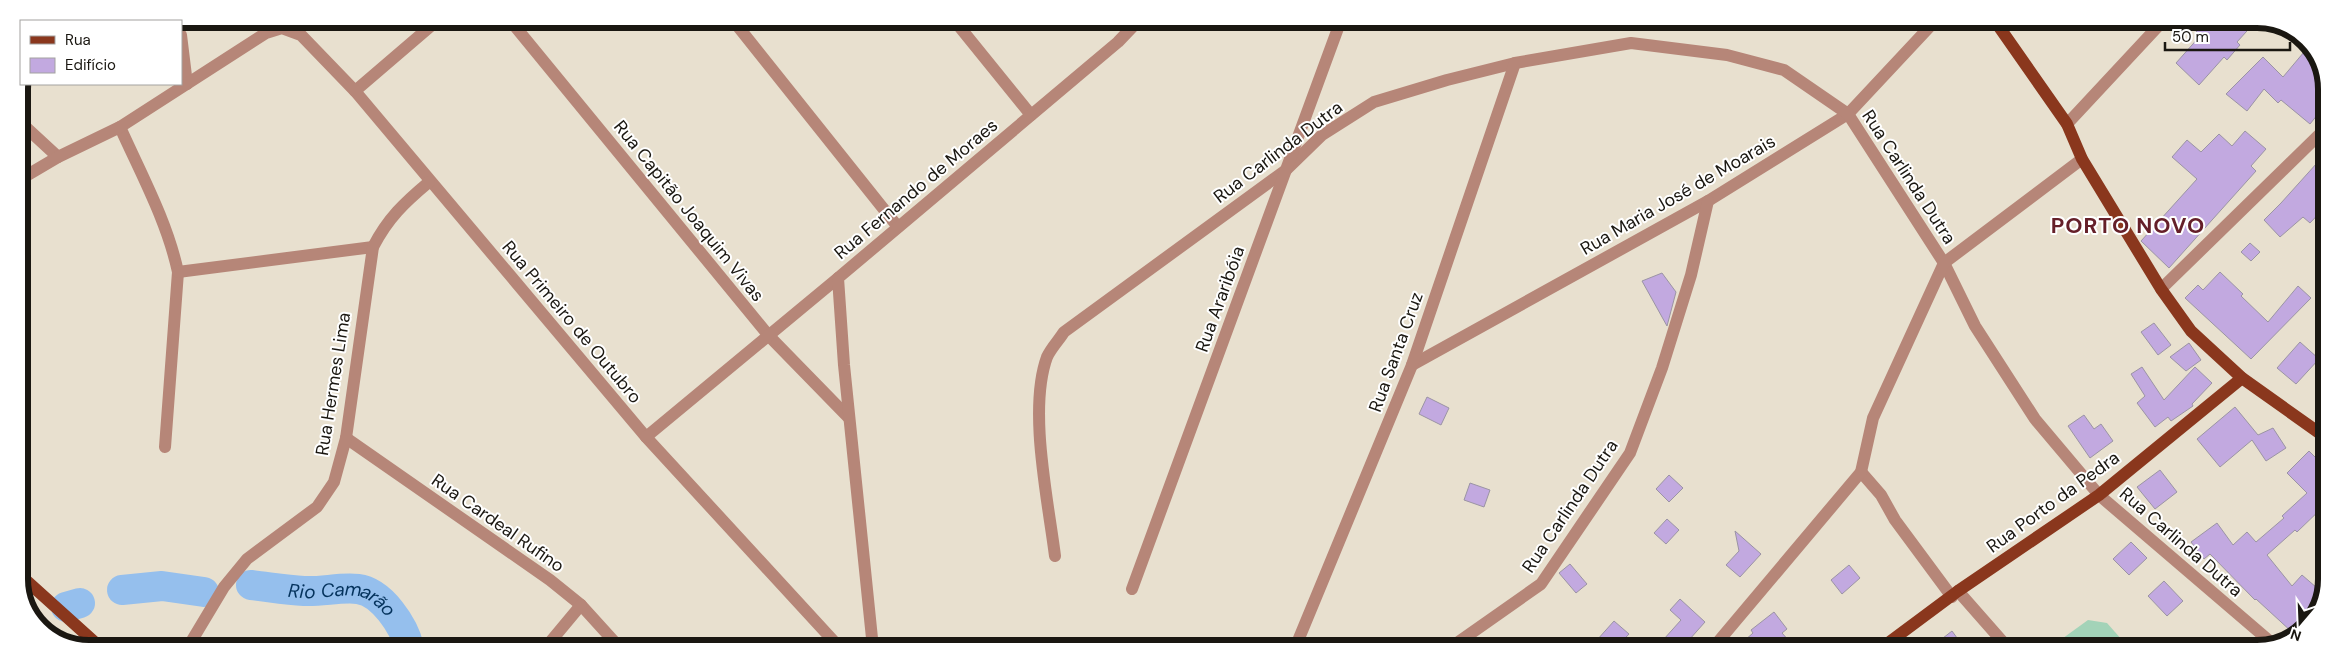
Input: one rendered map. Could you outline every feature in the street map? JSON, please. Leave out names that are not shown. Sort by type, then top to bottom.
[{"type":"main road","points":[[1999,28],[2067,124],[2082,159],[2161,289],[2191,331],[2242,378],[2318,432]]},
{"type":"main road","name":"Rua Porto da Pedra","points":[[1892,640],[2099,494],[2242,378]]},
{"type":"main road","points":[[29,592],[91,640]]},
{"type":"street","name":"Rua Primeiro de Outubro","points":[[187,84],[274,30],[282,28],[301,35],[354,91],[646,437],[833,640]]},
{"type":"street","points":[[354,91],[428,28]]},
{"type":"street","name":"Rua Capitão Joaquim Vivas","points":[[516,28],[769,336],[849,418]]},
{"type":"street","points":[[739,28],[898,227]]},
{"type":"street","points":[[960,28],[1031,115]]},
{"type":"street","name":"Rua Fernando de Moraes","points":[[872,640],[849,418],[838,278],[1118,42],[1131,28]]},
{"type":"street","name":"Rua Araribóia","points":[[1132,589],[1338,28]]},
{"type":"street","name":"Rua Maria José de Moarais","points":[[1412,366],[1708,200],[1848,114],[1928,28]]},
{"type":"street","points":[[2067,124],[2156,28]]},
{"type":"street","points":[[27,175],[58,156],[120,127],[187,84],[182,43]]},
{"type":"street","name":"Rua Carlinda Dutra","points":[[1055,556],[1039,426],[1039,390],[1048,356],[1064,332],[1286,170],[1322,135],[1374,102],[1447,80],[1515,63],[1631,43],[1727,55],[1784,70],[1848,114],[1944,263],[1975,326],[2034,419],[2099,494],[2267,639]]},
{"type":"street","name":"Rua Santa Cruz","points":[[1298,640],[1412,366],[1515,63]]},
{"type":"street","points":[[120,127],[163,220],[173,247],[178,272],[165,448]]},
{"type":"street","points":[[27,128],[58,156]]},
{"type":"street","points":[[2161,289],[2317,137]]},
{"type":"street","points":[[1720,640],[1861,472],[1873,418],[1944,263],[2082,159]]},
{"type":"street","name":"Rua Hermes Lima","points":[[192,640],[224,587],[247,559],[317,507],[334,482],[346,438],[373,247],[384,226],[400,206],[429,182]]},
{"type":"street","name":"Rua Carlinda Dutra","points":[[1461,640],[1541,584],[1630,453],[1662,368],[1691,275],[1708,200]]},
{"type":"street","points":[[178,272],[373,247]]},
{"type":"street","points":[[646,437],[838,278]]},
{"type":"street","name":"Rua Cardeal Rufino","points":[[346,438],[520,557],[581,605],[613,640]]},
{"type":"street","points":[[1861,472],[1880,495],[1900,528],[1955,594],[2000,640]]},
{"type":"street","points":[[552,640],[581,605]]},
{"type":"green space","points":[[2088,620],[2107,623],[2122,640],[2060,640]]},
{"type":"building","points":[[2199,28],[2250,28],[2237,42],[2240,45],[2227,60],[2224,57],[2199,85],[2176,63],[2200,36],[2196,32]]},
{"type":"building","points":[[2304,52],[2307,54],[2314,69],[2317,85],[2317,115],[2310,124],[2281,100],[2278,103],[2264,89],[2247,111],[2226,94],[2263,57],[2283,77]]},
{"type":"building","points":[[2245,131],[2266,149],[2251,166],[2256,171],[2169,268],[2141,241],[2197,179],[2172,157],[2187,140],[2201,152],[2219,134],[2232,146]]},
{"type":"building","points":[[2317,163],[2317,215],[2310,223],[2303,217],[2280,237],[2264,220]]},
{"type":"building","points":[[2250,243],[2260,252],[2251,261],[2241,252]]},
{"type":"building","points":[[2220,272],[2268,322],[2298,286],[2311,298],[2251,359],[2185,298],[2198,285],[2203,290]]},
{"type":"building","points":[[1662,273],[1676,292],[1667,326],[1642,281]]},
{"type":"building","points":[[2154,323],[2171,345],[2158,355],[2141,332]]},
{"type":"building","points":[[2300,342],[2318,358],[2318,361],[2296,384],[2277,368]]},
{"type":"building","points":[[2189,343],[2201,360],[2186,371],[2170,357]]},
{"type":"building","points":[[2142,367],[2164,400],[2195,367],[2212,383],[2192,404],[2193,406],[2171,421],[2168,417],[2155,427],[2137,403],[2145,396],[2131,374]]},
{"type":"building","points":[[1427,397],[1449,408],[1441,425],[1419,414]]},
{"type":"building","points":[[2235,407],[2258,435],[2273,428],[2286,448],[2266,461],[2252,440],[2220,467],[2197,439]]},
{"type":"building","points":[[2084,415],[2094,429],[2101,424],[2113,441],[2090,458],[2068,426]]},
{"type":"building","points":[[2309,451],[2318,460],[2318,512],[2297,532],[2295,530],[2267,555],[2292,586],[2302,575],[2317,588],[2307,613],[2290,630],[2255,600],[2210,554],[2204,559],[2191,542],[2217,523],[2233,545],[2247,532],[2256,542],[2284,518],[2282,516],[2307,493],[2287,473]]},
{"type":"building","points":[[2160,470],[2177,492],[2155,509],[2137,487]]},
{"type":"building","points":[[1669,475],[1683,488],[1669,502],[1656,489]]},
{"type":"building","points":[[1470,483],[1490,490],[1484,507],[1464,500]]},
{"type":"building","points":[[1667,519],[1679,530],[1666,544],[1654,533]]},
{"type":"building","points":[[1735,531],[1761,554],[1740,577],[1726,565],[1739,551]]},
{"type":"building","points":[[2131,542],[2147,558],[2129,575],[2113,559]]},
{"type":"building","points":[[1570,564],[1587,584],[1576,593],[1559,573]]},
{"type":"building","points":[[1849,565],[1860,578],[1842,594],[1831,580]]},
{"type":"building","points":[[2164,581],[2183,601],[2167,616],[2148,596]]},
{"type":"building","points":[[1680,599],[1705,622],[1689,640],[1663,640],[1681,620],[1670,610]]},
{"type":"building","points":[[1774,612],[1787,629],[1782,633],[1788,640],[1745,640],[1753,633],[1751,630]]},
{"type":"building","points":[[1614,621],[1629,634],[1623,640],[1597,640]]},
{"type":"building","points":[[1952,631],[1958,640],[1940,640]]},
{"type":"waterway","name":"Rio Camarão","points":[[251,585],[304,591],[338,589],[367,591],[391,611],[406,640]]},
{"type":"waterway","name":"Rio Camarão","points":[[122,590],[162,586],[204,592]]},
{"type":"waterway","name":"Rio Camarão","points":[[66,607],[80,603]]},
{"type":"district","name":"PORTO NOVO","points":[[2128,225]]}]
